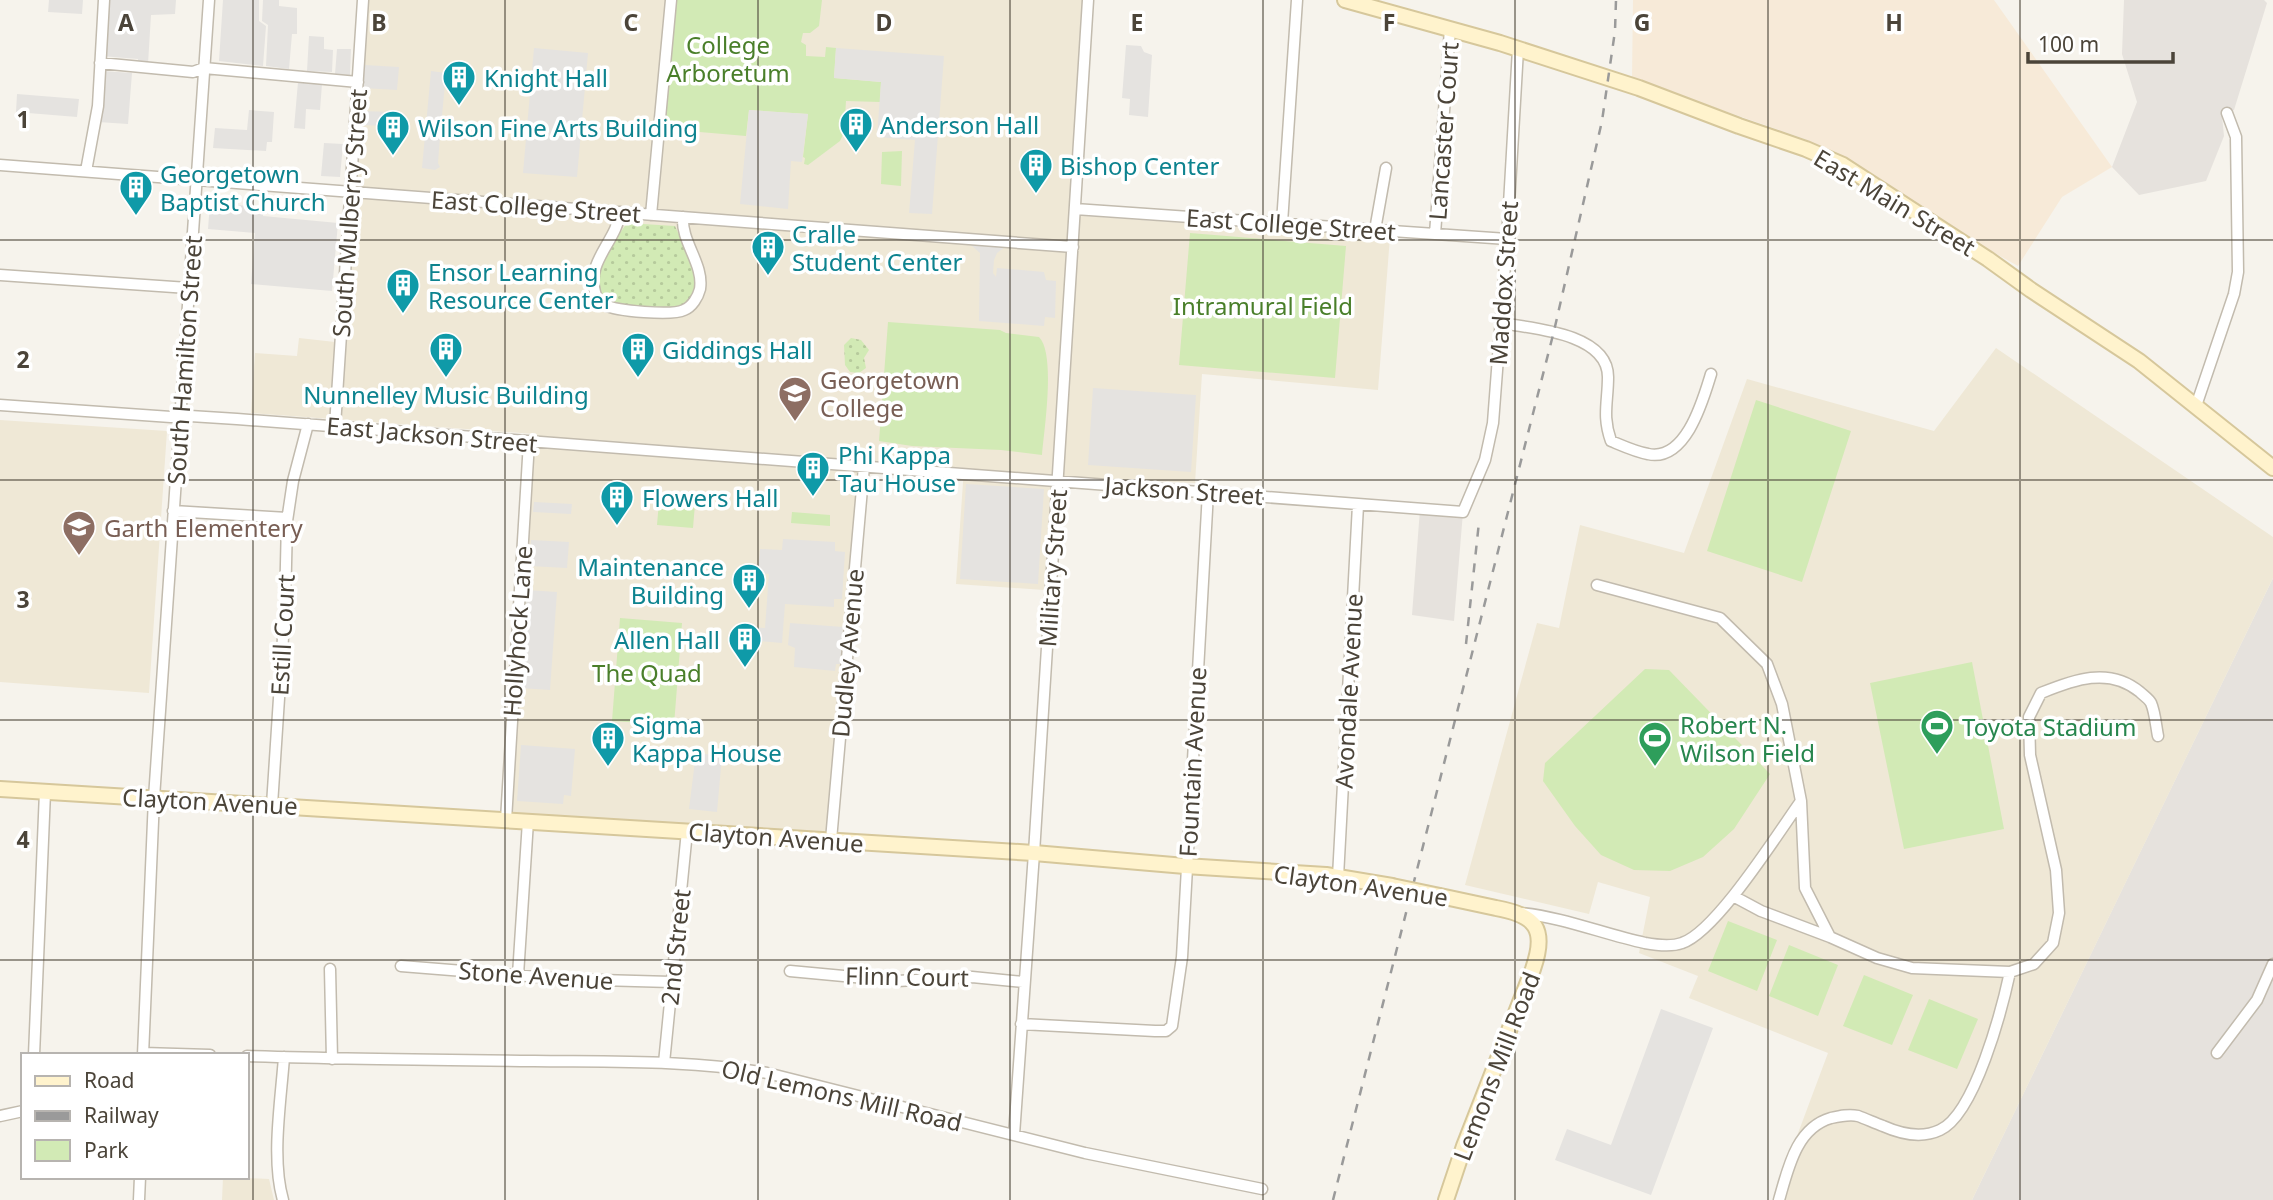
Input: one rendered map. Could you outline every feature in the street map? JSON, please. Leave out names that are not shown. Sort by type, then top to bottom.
[{"type":"street","points":[[86,171],[98,106],[104,0]]},
{"type":"street","name":"South Hamilton Street","points":[[143,1053],[154,798],[209,0]]},
{"type":"street","name":"South Mulberry Street","points":[[335,426],[363,0]]},
{"type":"street","points":[[651,215],[671,0]]},
{"type":"street","name":"Military Street","points":[[1014,1135],[1088,0]]},
{"type":"street","points":[[1282,223],[1297,0]]},
{"type":"street","name":"East Main Street","points":[[1345,0],[1518,49],[1639,88],[1843,165],[2139,361],[2273,468]]},
{"type":"street","name":"Lancaster Court","points":[[1435,234],[1450,29]]},
{"type":"street","name":"Maddox Street","points":[[1463,512],[1485,460],[1493,423],[1518,49]]},
{"type":"street","points":[[100,63],[193,72],[204,68],[358,82]]},
{"type":"street","points":[[2196,406],[2234,294],[2238,272],[2236,137],[2227,113]]},
{"type":"street","name":"East College Street","points":[[0,165],[1073,247]]},
{"type":"street","points":[[1375,230],[1386,168]]},
{"type":"street","name":"East College Street","points":[[1075,209],[1507,239]]},
{"type":"street","points":[[620,212],[619,226],[594,270],[594,285],[598,299],[605,305],[620,310],[673,313],[687,309],[694,301],[699,292],[700,279],[682,231],[682,217]]},
{"type":"street","points":[[0,275],[188,288]]},
{"type":"street","points":[[1500,323],[1560,332],[1591,347],[1606,362],[1608,374],[1605,424],[1611,441],[1650,455],[1667,452],[1685,437],[1699,412],[1712,374]]},
{"type":"street","name":"East Jackson Street","points":[[0,405],[225,418],[864,466]]},
{"type":"street","name":"Estill Court","points":[[272,805],[285,607],[287,518],[293,481],[308,424]]},
{"type":"street","name":"Hollyhock Lane","points":[[506,820],[529,442]]},
{"type":"street","name":"Jackson Street","points":[[864,466],[1463,512]]},
{"type":"street","name":"Dudley Avenue","points":[[831,840],[864,466]]},
{"type":"street","name":"Fountain Avenue","points":[[1021,1024],[1155,1031],[1169,1029],[1174,1021],[1182,957],[1208,492]]},
{"type":"street","name":"Avondale Avenue","points":[[1338,877],[1358,505]]},
{"type":"street","points":[[173,511],[287,518]]},
{"type":"street","points":[[1597,585],[1720,618],[1767,664],[1782,704],[1801,801],[1805,888],[1830,937]]},
{"type":"street","points":[[1733,895],[1762,911],[1877,958],[1912,968],[2010,972],[2034,964],[2053,943],[2059,913],[2056,870],[2030,755],[2029,717],[2041,693],[2073,681],[2103,677],[2120,679],[2151,701],[2158,736]]},
{"type":"street","name":"Clayton Avenue","points":[[0,789],[1034,852],[1338,877],[1440,895],[1519,913]]},
{"type":"street","points":[[34,1053],[45,792]]},
{"type":"street","points":[[1519,913],[1540,915],[1644,943],[1668,946],[1682,943],[1694,938],[1715,920],[1801,801]]},
{"type":"street","points":[[518,975],[528,821]]},
{"type":"street","name":"2nd Street","points":[[664,1063],[687,831]]},
{"type":"street","name":"Lemons Mill Road","points":[[1447,1200],[1464,1146],[1536,961],[1540,944],[1538,932],[1532,921],[1519,913]]},
{"type":"street","points":[[2217,1053],[2258,1000],[2273,964]]},
{"type":"street","name":"Stone Avenue","points":[[401,966],[564,979],[671,982]]},
{"type":"street","points":[[330,969],[332,1059]]},
{"type":"street","name":"Flinn Court","points":[[790,971],[897,981],[972,977],[1023,982]]},
{"type":"street","points":[[1779,1200],[1798,1145],[1810,1130],[1826,1119],[1843,1115],[1857,1116],[1894,1131],[1915,1136],[1940,1130],[1959,1116],[1998,1024],[2010,972]]},
{"type":"street","name":"Old Lemons Mill Road","points":[[248,1056],[729,1066],[767,1073],[1085,1153],[1262,1189]]},
{"type":"street","points":[[283,1200],[277,1161],[284,1058]]},
{"type":"street","points":[[0,1115],[21,1111]]},
{"type":"street","points":[[139,1200],[140,1179]]},
{"type":"shaded area","points":[[49,0],[83,0],[82,14],[48,12]]},
{"type":"shaded area","points":[[105,0],[176,0],[175,14],[151,15],[148,64],[138,64],[138,59],[101,56]]},
{"type":"shaded area","points":[[223,0],[259,0],[259,21],[266,26],[263,66],[219,61]]},
{"type":"shaded area","points":[[263,0],[279,0],[279,6],[297,8],[297,34],[292,34],[289,69],[266,66],[268,25],[262,21]]},
{"type":"shaded area","name":"Georgetown College","points":[[365,0],[1084,0],[1070,215],[1390,237],[1378,390],[1202,374],[1195,483],[1052,476],[1044,590],[956,584],[964,468],[861,460],[830,835],[508,815],[534,434],[251,413],[255,353],[297,356],[299,338],[344,343]]},
{"type":"shaded area","points":[[1633,0],[1994,0],[2112,167],[2062,197],[2018,266],[1959,233],[1865,170],[1805,139],[1632,79]]},
{"type":"shaded area","points":[[2124,0],[2264,0],[2267,3],[2234,110],[2222,116],[2224,136],[2206,181],[2139,195],[2112,167],[2137,102],[2122,54]]},
{"type":"shaded area","points":[[309,36],[324,37],[324,49],[333,50],[332,72],[307,71]]},
{"type":"shaded area","points":[[1126,45],[1141,46],[1144,52],[1152,55],[1148,117],[1129,115],[1130,99],[1122,98]]},
{"type":"shaded area","points":[[534,48],[588,53],[577,177],[523,173]]},
{"type":"shaded area","points":[[836,48],[944,56],[932,214],[909,213],[915,140],[877,137],[881,82],[834,78]]},
{"type":"shaded area","points":[[337,49],[351,49],[350,75],[335,74]]},
{"type":"shaded area","points":[[364,65],[399,67],[397,90],[363,88]]},
{"type":"shaded area","points":[[102,71],[132,73],[128,124],[98,122]]},
{"type":"shaded area","points":[[431,71],[446,73],[438,163],[440,167],[435,170],[422,168]]},
{"type":"shaded area","points":[[298,82],[322,84],[320,110],[306,109],[305,129],[294,128]]},
{"type":"shaded area","points":[[17,94],[79,99],[77,117],[16,112]]},
{"type":"shaded area","points":[[249,110],[274,112],[272,142],[267,142],[266,151],[213,148],[215,128],[247,130]]},
{"type":"shaded area","points":[[749,110],[808,114],[802,162],[791,161],[788,209],[740,204]]},
{"type":"shaded area","points":[[362,111],[392,112],[391,126],[361,125]]},
{"type":"shaded area","points":[[324,143],[343,144],[340,177],[321,176]]},
{"type":"shaded area","points":[[210,203],[263,207],[263,216],[338,223],[332,291],[251,284],[255,233],[208,229]]},
{"type":"shaded area","points":[[971,245],[1005,247],[997,253],[994,260],[993,273],[996,277],[997,268],[1044,272],[1046,280],[1056,281],[1055,318],[1045,317],[1044,326],[979,321],[980,253]]},
{"type":"shaded area","points":[[1996,348],[2273,537],[2273,578],[1972,1200],[1773,1200],[1828,1053],[1689,998],[1698,976],[1639,953],[1650,897],[1598,882],[1589,914],[1465,885],[1537,623],[1559,628],[1580,525],[1684,553],[1747,379],[1934,431]]},
{"type":"shaded area","points":[[1093,388],[1196,395],[1191,472],[1088,465]]},
{"type":"shaded area","name":"Garth Elementery","points":[[0,420],[167,431],[149,693],[0,682]]},
{"type":"shaded area","points":[[966,484],[1044,489],[1038,584],[960,579]]},
{"type":"shaded area","points":[[534,502],[572,504],[571,514],[533,512]]},
{"type":"shaded area","points":[[1420,509],[1463,512],[1454,621],[1412,615]]},
{"type":"shaded area","points":[[783,539],[835,542],[835,551],[845,552],[842,599],[834,599],[834,607],[785,604],[782,643],[746,640],[747,627],[765,628],[769,574],[758,573],[760,549],[782,550]]},
{"type":"shaded area","points":[[531,540],[569,542],[567,568],[529,566]]},
{"type":"shaded area","points":[[2273,578],[2273,1200],[1972,1200],[2133,867]]},
{"type":"shaded area","points":[[527,590],[557,592],[550,690],[520,688]]},
{"type":"shaded area","points":[[790,623],[843,627],[840,664],[836,664],[835,671],[794,667],[795,648],[788,645]]},
{"type":"shaded area","points":[[521,745],[575,749],[571,796],[564,795],[563,804],[517,801]]},
{"type":"shaded area","points":[[696,753],[722,756],[717,812],[689,809]]},
{"type":"shaded area","points":[[1661,1009],[1713,1028],[1651,1195],[1555,1160],[1567,1129],[1611,1145]]},
{"type":"shaded area","points":[[248,1178],[269,1179],[274,1200],[222,1200],[223,1179]]},
{"type":"green space","name":"College Arboretum","points":[[676,0],[822,0],[819,26],[810,33],[803,33],[801,42],[806,45],[806,56],[825,57],[826,47],[836,48],[834,78],[881,82],[880,102],[846,101],[844,133],[840,141],[808,165],[804,164],[803,157],[808,114],[749,110],[746,136],[665,129]]},
{"type":"green space","points":[[902,151],[901,186],[881,184],[882,152]]},
{"type":"green space","points":[[627,223],[675,226],[690,258],[695,281],[688,301],[678,308],[619,303],[606,298],[599,290],[597,277],[602,260]]},
{"type":"green space","name":"Intramural Field","points":[[1190,233],[1346,246],[1335,378],[1179,365]]},
{"type":"green space","points":[[888,322],[1000,330],[1039,337],[1044,346],[1048,375],[1042,455],[1001,450],[912,446],[879,441]]},
{"type":"green space","points":[[851,338],[861,340],[869,350],[864,358],[866,368],[859,373],[850,372],[845,365],[844,345]]},
{"type":"green space","points":[[1756,400],[1851,431],[1802,582],[1707,551]]},
{"type":"green space","points":[[659,502],[695,504],[693,528],[657,525]]},
{"type":"green space","points":[[792,512],[830,515],[830,526],[791,523]]},
{"type":"green space","name":"The Quad","points":[[620,618],[682,623],[674,725],[612,721]]},
{"type":"green space","name":"Toyota Stadium","points":[[1972,662],[2004,829],[1904,849],[1870,683]]},
{"type":"green space","name":"Robert N. Wilson Field","points":[[1645,669],[1669,670],[1770,774],[1734,829],[1703,857],[1670,871],[1634,870],[1601,855],[1575,826],[1543,781],[1545,763]]},
{"type":"green space","points":[[1728,921],[1777,940],[1757,991],[1708,971]]},
{"type":"green space","points":[[1789,945],[1838,965],[1818,1016],[1769,996]]},
{"type":"green space","points":[[1864,975],[1913,995],[1892,1045],[1843,1026]]},
{"type":"green space","points":[[1929,999],[1978,1019],[1957,1069],[1908,1050]]},
{"type":"railway","points":[[1333,1200],[1554,331],[1602,121],[1615,31],[1616,0]]},
{"type":"railway","points":[[1466,644],[1479,522]]},
{"type":"place","name":"Knight Hall","points":[[459,107]]},
{"type":"place","name":"Anderson Hall","points":[[856,154]]},
{"type":"place","name":"Wilson Fine Arts Building","points":[[393,157]]},
{"type":"place","name":"Bishop Center","points":[[1036,195]]},
{"type":"place","name":"Georgetown Baptist Church","points":[[136,217]]},
{"type":"place","name":"Cralle Student Center","points":[[768,277]]},
{"type":"place","name":"Ensor Learning Resource Center","points":[[403,315]]},
{"type":"place","name":"Nunnelley Music Building","points":[[446,379]]},
{"type":"place","name":"Giddings Hall","points":[[638,379]]},
{"type":"place","name":"Georgetown College","points":[[795,423]]},
{"type":"place","name":"Phi Kappa Tau House","points":[[813,498]]},
{"type":"place","name":"Flowers Hall","points":[[617,527]]},
{"type":"place","name":"Garth Elementery","points":[[79,557]]},
{"type":"place","name":"Maintenance Building","points":[[749,610]]},
{"type":"place","name":"Allen Hall","points":[[745,669]]},
{"type":"place","name":"Toyota Stadium","points":[[1937,756]]},
{"type":"place","name":"Sigma Kappa House","points":[[608,768]]},
{"type":"place","name":"Robert N. Wilson Field","points":[[1655,768]]}]
